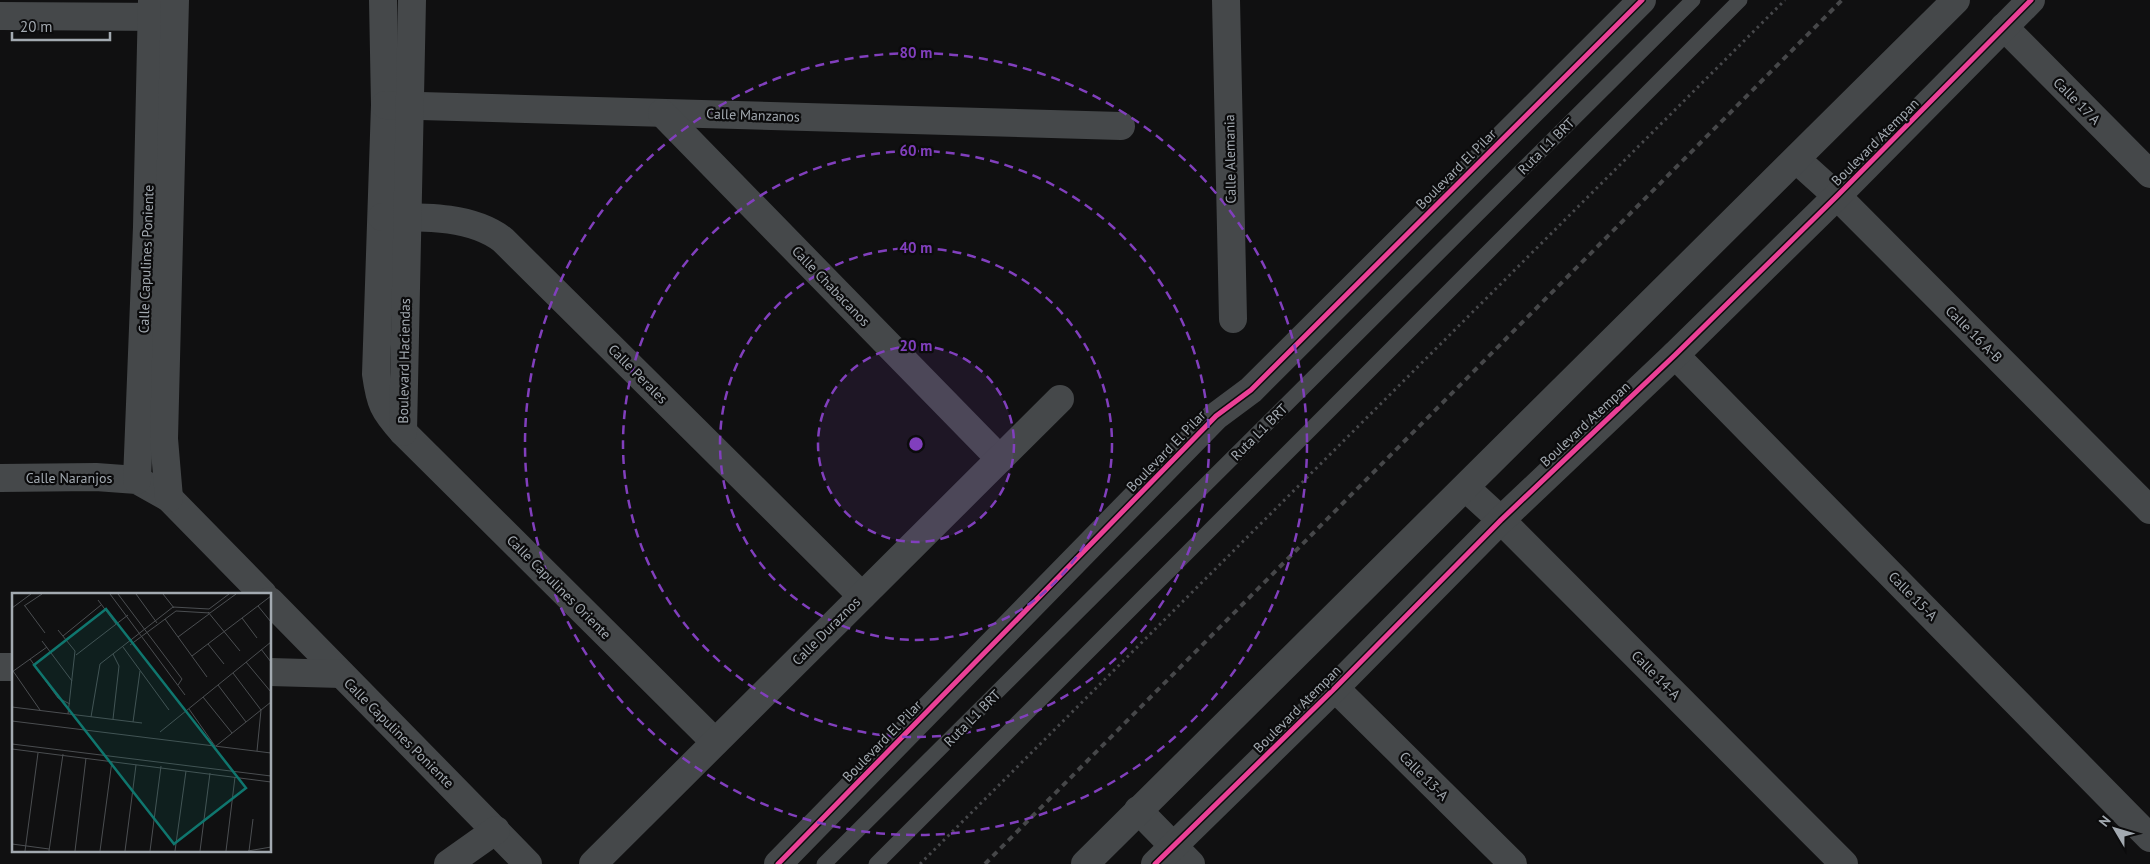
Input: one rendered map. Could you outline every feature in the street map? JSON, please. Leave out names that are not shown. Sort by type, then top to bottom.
[{"type":"street","name":"Boulevard Haciendas","points":[[383,0],[397,105]]},
{"type":"street","name":"Boulevard Haciendas","points":[[403,432],[394,217],[397,105],[412,0]]},
{"type":"street","name":"Calle Alemania","points":[[1226,0],[1233,319]]},
{"type":"street","name":"Boulevard El Pilar","points":[[778,864],[1216,416],[1251,390],[1642,0]]},
{"type":"street","points":[[1084,864],[1466,488],[1956,0]]},
{"type":"street","name":"Boulevard Atempan","points":[[1173,858],[1335,688],[1501,520],[1675,355],[1837,196],[2030,0]]},
{"type":"street","points":[[0,16],[163,9]]},
{"type":"street","name":"Calle Capulines Poniente","points":[[137,480],[147,228],[163,9]]},
{"type":"street","name":"Calle Capulines Poniente","points":[[163,9],[164,439],[170,498]]},
{"type":"street","name":"Calle 17 A","points":[[2004,27],[2150,174]]},
{"type":"street","name":"Calle Manzanos","points":[[397,105],[1120,126]]},
{"type":"street","name":"Calle Chabacanos","points":[[662,113],[1000,459]]},
{"type":"street","name":"Calle 16 A-B","points":[[1797,160],[1837,196],[2150,510]]},
{"type":"street","name":"Calle Perales","points":[[394,217],[476,225],[503,240],[862,596]]},
{"type":"street","name":"Calle 15-A","points":[[1675,355],[2150,838]]},
{"type":"street","name":"Calle Duraznos","points":[[593,864],[1060,399]]},
{"type":"street","name":"Calle Capulines Oriente","points":[[403,432],[715,742]]},
{"type":"street","name":"Calle Naranjos","points":[[0,478],[96,477],[137,480]]},
{"type":"street","points":[[137,480],[170,498],[262,593]]},
{"type":"street","name":"Calle 14-A","points":[[1466,488],[1501,520],[1844,864]]},
{"type":"street","name":"Calle Capulines Poniente","points":[[271,602],[528,864]]},
{"type":"street","points":[[271,672],[341,674]]},
{"type":"street","name":"Calle 13-A","points":[[1335,688],[1513,864]]},
{"type":"street","points":[[1138,810],[1173,858]]},
{"type":"street","points":[[448,864],[496,830]]},
{"type":"lane","name":"Ruta L1 BRT","points":[[824,864],[1693,0]]},
{"type":"lane","points":[[876,864],[1740,0]]},
{"type":"path","points":[[920,864],[1786,0]]},
{"type":"railway","points":[[985,864],[1842,0]]},
{"type":"cycle path","points":[[778,864],[1216,416],[1251,390],[1642,0]]},
{"type":"cycle path","points":[[1155,864],[1335,688],[1501,520],[1675,355],[1837,196],[2031,0]]}]
